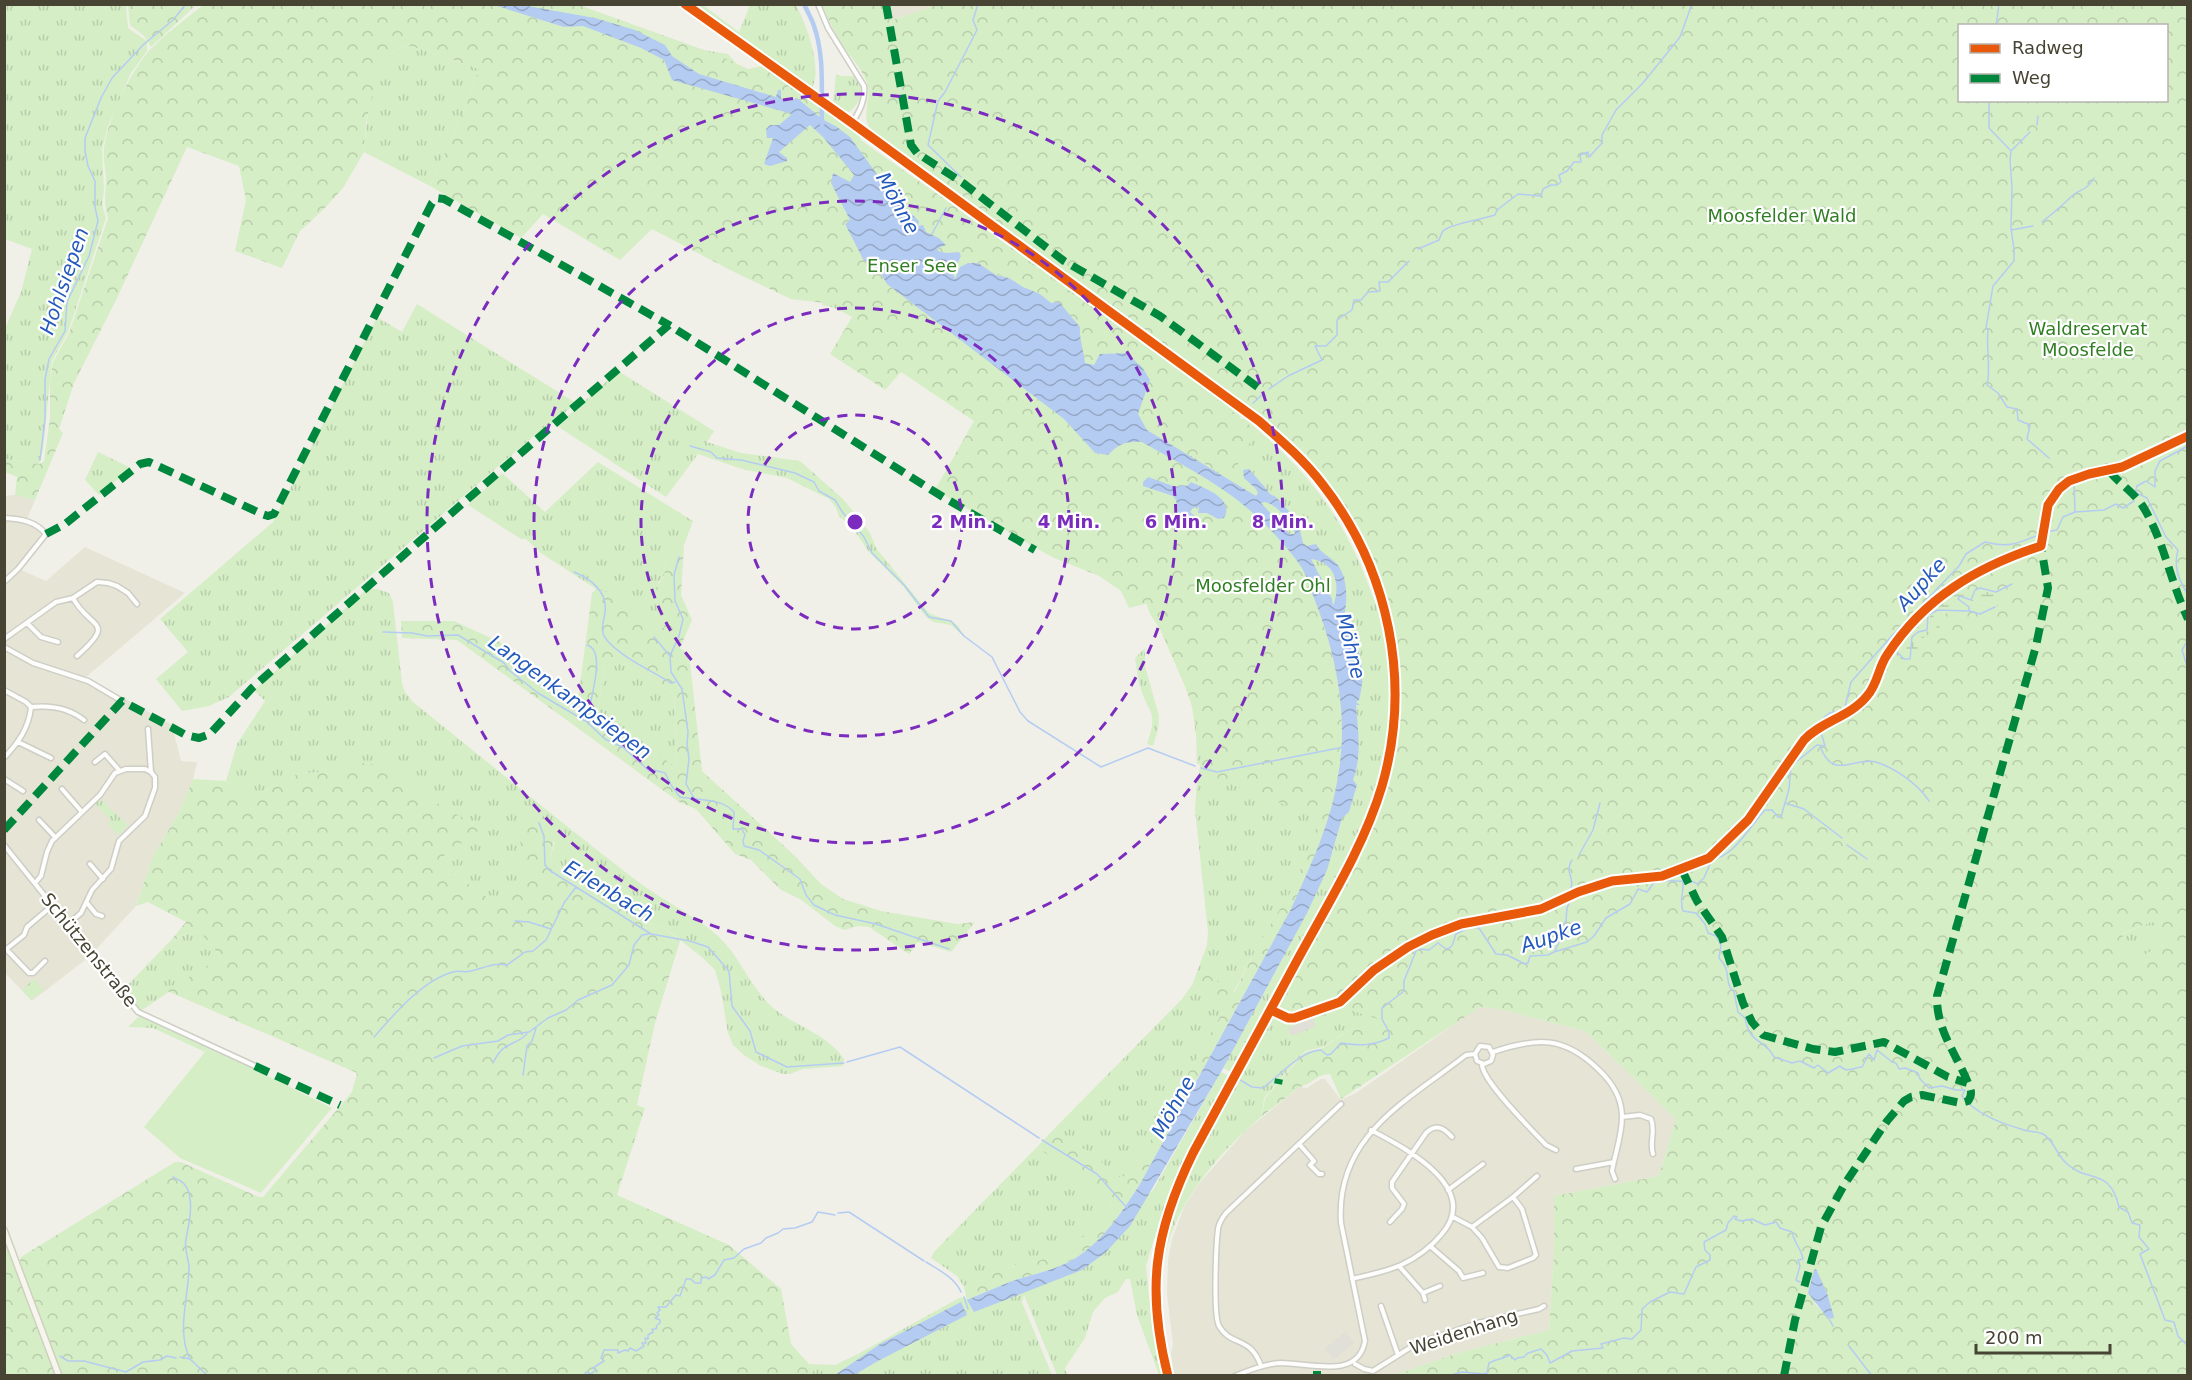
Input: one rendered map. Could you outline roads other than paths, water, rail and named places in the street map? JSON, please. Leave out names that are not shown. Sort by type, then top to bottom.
[{"type":"main road","points":[[686,4],[852,123],[1279,438],[1309,468],[1336,502],[1363,549],[1383,602],[1390,636],[1395,698],[1393,727],[1382,785],[1355,853],[1193,1153],[1172,1200],[1160,1242],[1155,1283],[1157,1321],[1168,1376]]},
{"type":"main road","points":[[4,1230],[59,1376]]},
{"type":"street","points":[[818,4],[828,28],[864,86],[862,105],[852,123]]},
{"type":"street","points":[[4,518],[23,519],[35,524],[46,534],[18,570],[4,582]]},
{"type":"street","points":[[4,639],[56,602],[73,598],[92,585],[104,582],[123,589],[137,604]]},
{"type":"street","points":[[73,598],[96,624],[98,630],[95,640],[77,656]]},
{"type":"street","points":[[27,623],[40,637],[58,642]]},
{"type":"street","points":[[4,647],[33,663],[93,683],[122,701]]},
{"type":"street","points":[[4,690],[31,707],[66,710],[84,720]]},
{"type":"street","points":[[4,758],[18,742],[31,707]]},
{"type":"street","points":[[148,729],[151,772]]},
{"type":"street","points":[[18,742],[51,758]]},
{"type":"street","points":[[95,762],[105,753],[119,770]]},
{"type":"street","points":[[35,883],[41,876],[48,848],[55,838],[100,795],[119,770],[145,769],[151,772],[155,777],[155,788],[149,809],[141,822],[119,841],[112,866],[90,894],[81,913],[68,924]]},
{"type":"street","points":[[4,779],[23,791]]},
{"type":"street","points":[[62,789],[82,812]]},
{"type":"street","points":[[39,820],[55,838]]},
{"type":"street","name":"Schützenstraße","points":[[4,845],[138,1012],[255,1066]]},
{"type":"street","points":[[90,864],[103,879]]},
{"type":"street","points":[[87,903],[96,914],[102,916]]},
{"type":"street","points":[[45,961],[33,973],[29,973],[6,950],[24,935],[27,927],[53,905]]},
{"type":"street","points":[[1493,1052],[1539,1042],[1558,1043],[1574,1049],[1588,1059],[1614,1087],[1622,1117],[1612,1171],[1615,1179]]},
{"type":"street","points":[[1482,1064],[1477,1061],[1475,1054],[1478,1048],[1489,1047],[1493,1052]]},
{"type":"street","points":[[1482,1064],[1491,1061],[1493,1052]]},
{"type":"street","points":[[1341,1372],[1355,1364],[1365,1341],[1342,1227],[1340,1205],[1342,1191],[1352,1162],[1371,1130],[1386,1115],[1466,1055],[1475,1054]]},
{"type":"street","points":[[1482,1064],[1483,1073],[1492,1085],[1546,1145],[1556,1150]]},
{"type":"street","points":[[1261,1366],[1254,1350],[1225,1334],[1217,1322],[1218,1228],[1226,1213],[1341,1104]]},
{"type":"street","points":[[1622,1117],[1643,1115],[1651,1119],[1654,1127],[1651,1148],[1653,1154]]},
{"type":"street","points":[[1390,1222],[1404,1204],[1392,1188],[1392,1182],[1426,1133],[1433,1127],[1443,1128],[1452,1137]]},
{"type":"street","points":[[1352,1279],[1399,1266],[1430,1246],[1444,1232],[1453,1217],[1451,1198],[1439,1176],[1412,1154],[1371,1130]]},
{"type":"street","points":[[1299,1144],[1314,1161],[1310,1165],[1322,1174]]},
{"type":"street","points":[[1576,1169],[1614,1162]]},
{"type":"street","points":[[1448,1190],[1483,1164]]},
{"type":"street","points":[[1472,1227],[1537,1176]]},
{"type":"street","points":[[1453,1217],[1472,1227],[1489,1247],[1499,1267],[1508,1268],[1536,1255],[1522,1209],[1513,1197]]},
{"type":"street","points":[[1430,1246],[1459,1271],[1463,1278],[1483,1273]]},
{"type":"street","points":[[1399,1266],[1423,1293],[1425,1300]]},
{"type":"street","points":[[1423,1293],[1440,1286]]},
{"type":"street","points":[[1381,1306],[1398,1355]]},
{"type":"street","name":"Weidenhang","points":[[1355,1364],[1373,1371],[1416,1344],[1478,1323],[1544,1306]]},
{"type":"street","points":[[1235,1376],[1261,1366],[1288,1364],[1317,1373],[1324,1372]]},
{"type":"water","name":"Enser See","points":[[494,5],[522,5],[595,18],[635,30],[665,45],[672,56],[699,74],[776,97],[778,90],[781,90],[781,99],[789,101],[797,98],[822,119],[850,137],[892,195],[919,221],[918,226],[923,225],[926,232],[939,238],[946,245],[938,248],[938,251],[959,252],[961,256],[954,270],[955,279],[960,267],[968,263],[978,263],[996,275],[1009,278],[1040,294],[1051,303],[1059,302],[1080,327],[1085,363],[1094,365],[1100,354],[1126,353],[1142,367],[1150,380],[1138,414],[1147,430],[1256,496],[1258,493],[1256,489],[1244,478],[1243,470],[1249,469],[1270,494],[1276,497],[1298,521],[1303,543],[1307,546],[1316,544],[1337,564],[1344,578],[1346,602],[1342,625],[1345,631],[1353,635],[1362,667],[1361,692],[1356,702],[1360,705],[1356,705],[1358,753],[1353,780],[1357,785],[1349,812],[1342,818],[1327,870],[1307,913],[1221,1072],[1130,1226],[1106,1252],[1082,1270],[974,1312],[967,1300],[1073,1260],[1098,1240],[1114,1222],[1140,1184],[1291,909],[1325,828],[1335,793],[1341,753],[1341,708],[1338,686],[1322,619],[1297,560],[1269,528],[1234,498],[1195,472],[1142,442],[1123,444],[1108,455],[1095,453],[1064,419],[887,284],[874,262],[869,258],[864,261],[845,224],[850,220],[831,183],[833,173],[850,182],[854,175],[823,137],[810,125],[779,152],[787,158],[787,161],[770,166],[764,164],[773,138],[767,138],[766,129],[770,125],[779,125],[792,114],[672,80],[664,60],[641,48],[583,26],[564,27]],"holes":[[[1265,502],[1274,506],[1283,515],[1295,534],[1290,534],[1261,503]],[[1311,559],[1326,565],[1334,576],[1336,591],[1333,606],[1332,599]]]},
{"type":"water","points":[[1148,477],[1176,487],[1187,486],[1191,482],[1210,491],[1222,499],[1226,511],[1224,518],[1218,519],[1207,513],[1198,513],[1199,507],[1193,508],[1190,512],[1195,516],[1194,518],[1181,526],[1176,500],[1173,496],[1143,486],[1143,482]]},
{"type":"water","points":[[1816,1269],[1827,1293],[1834,1317],[1832,1319],[1826,1316],[1808,1293]]},
{"type":"water","points":[[961,1302],[967,1315],[854,1375],[835,1375],[880,1344]]},
{"type":"waterway","name":"Hohlsiepen","points":[[40,460],[45,419],[45,379],[49,359],[65,331],[67,302],[89,256],[98,221],[95,207],[95,181],[88,166],[85,138],[101,98],[112,78],[143,45],[173,20],[186,4]]},
{"type":"waterway","points":[[804,4],[813,23],[820,50],[822,125]]},
{"type":"waterway","points":[[961,177],[928,145],[938,101],[945,92],[977,30],[973,20],[978,4]]},
{"type":"waterway","points":[[1418,249],[1439,240],[1447,228],[1495,215],[1497,210],[1518,194],[1541,196],[1543,189],[1561,182],[1559,175],[1567,171],[1574,162],[1581,162],[1580,155],[1588,152],[1589,157],[1602,143],[1602,135],[1616,110],[1643,83],[1680,37],[1692,4]]},
{"type":"waterway","points":[[1996,24],[1999,4]]},
{"type":"waterway","points":[[1989,102],[1989,128],[2011,151],[2011,228],[2014,261],[1993,286],[1986,328],[1988,330],[1989,373],[1987,385],[1998,393],[2007,407],[2017,409],[2018,420],[2030,425],[2027,439],[2049,458]]},
{"type":"waterway","points":[[2037,125],[2038,116]]},
{"type":"waterway","points":[[2012,150],[2030,132]]},
{"type":"waterway","points":[[2042,222],[2075,194],[2086,188],[2094,178]]},
{"type":"waterway","name":"Möhne","points":[[932,234],[946,208]]},
{"type":"waterway","points":[[2011,230],[2033,226]]},
{"type":"waterway","points":[[1269,389],[1288,376],[1322,360],[1315,346],[1326,346],[1337,335],[1337,320],[1352,310],[1354,300],[1361,300],[1368,292],[1380,291],[1379,282],[1388,282],[1409,261]]},
{"type":"waterway","points":[[1253,403],[1262,395]]},
{"type":"waterway","points":[[690,446],[711,452],[717,458],[741,460],[795,473],[814,482],[819,491],[835,500],[864,537],[872,553],[904,585],[929,617],[951,621],[964,636],[992,657],[1020,712],[1028,721],[1101,767],[1148,748],[1195,766]]},
{"type":"waterway","points":[[2188,446],[2160,461],[2155,471],[2155,487],[2146,481],[2137,486],[2135,492],[2147,498],[2166,537],[2178,550],[2176,562],[2178,573],[2188,595]]},
{"type":"waterway","name":"Aupke","points":[[2074,483],[2075,512]]},
{"type":"waterway","name":"Aupke","points":[[1821,722],[1831,713],[1844,711],[1851,682],[1959,566],[1966,554],[1985,542],[2007,545],[2057,530],[2063,517],[2075,512],[2104,510],[2116,504],[2123,508],[2134,501]]},
{"type":"waterway","points":[[670,656],[679,636],[683,619],[675,601],[674,575],[679,557]]},
{"type":"waterway","points":[[574,572],[592,582],[604,598],[605,612],[602,626],[606,639],[627,657],[671,683],[675,682]]},
{"type":"waterway","points":[[1896,651],[1904,659],[1910,659],[1912,637],[1918,632],[1927,630],[1928,615],[1938,610],[1969,611],[1969,607],[1958,599],[1960,596],[1971,600],[1975,590],[1980,588],[1996,592],[2012,584]]},
{"type":"waterway","points":[[1970,611],[1980,614],[1995,607]]},
{"type":"waterway","name":"Langenkampsiepen","points":[[383,632],[427,636],[458,635],[504,663],[510,671],[538,693],[587,722],[605,739],[624,748],[649,771],[665,773],[680,797],[709,800],[729,807],[734,812],[733,829],[742,829],[745,835],[744,846],[759,850],[800,879],[806,895],[814,905],[835,915],[876,924],[949,949]]},
{"type":"waterway","points":[[654,637],[670,656],[671,672],[682,689],[688,732],[689,759],[686,784],[694,798]]},
{"type":"waterway","points":[[2188,640],[2182,650],[2188,669]]},
{"type":"waterway","points":[[587,645],[593,649],[596,667],[587,721]]},
{"type":"waterway","name":"Aupke","points":[[1240,1080],[1252,1087],[1263,1088],[1298,1059],[1313,1051],[1321,1050],[1327,1055],[1331,1054],[1341,1043],[1365,1045],[1389,1038],[1389,1032],[1382,1019],[1382,1008],[1404,991],[1404,981],[1416,951],[1429,950],[1438,943],[1446,949],[1449,948],[1456,934],[1470,927],[1479,928],[1496,954],[1507,955],[1525,964],[1528,963],[1530,956],[1548,955],[1587,942],[1606,918],[1630,904],[1638,889],[1647,892],[1656,880],[1697,884],[1704,878],[1712,859],[1720,857],[1734,847],[1765,810],[1772,810],[1778,817],[1781,817],[1789,789],[1791,766],[1817,745],[1825,746],[1820,729]]},
{"type":"waterway","points":[[1820,746],[1831,763],[1845,765],[1868,761],[1891,768],[1906,777],[1929,801]]},
{"type":"waterway","points":[[1201,768],[1217,772],[1344,747]]},
{"type":"waterway","points":[[1579,855],[1593,830],[1600,803]]},
{"type":"waterway","points":[[1785,803],[1804,809],[1842,838]]},
{"type":"waterway","name":"Erlenbach","points":[[539,823],[544,836],[545,865],[549,870],[651,934],[690,941],[708,947],[729,971],[732,1006],[750,1031],[756,1052],[787,1067],[844,1063]]},
{"type":"waterway","points":[[1847,845],[1867,859]]},
{"type":"waterway","points":[[1571,888],[1569,868],[1572,860]]},
{"type":"waterway","points":[[1683,882],[1681,903],[1683,911],[1696,913],[1705,924],[1708,933],[1716,936],[1721,945],[1719,958],[1726,968],[1738,1012],[1745,1018],[1750,1033],[1774,1057],[1792,1063],[1800,1061],[1814,1068],[1818,1065],[1828,1073],[1840,1066],[1848,1070],[1862,1067],[1869,1054],[1874,1060],[1877,1050],[1896,1063],[1899,1069],[1905,1068],[1918,1073],[1920,1079],[1929,1088],[1942,1086],[1965,1090],[1962,1096],[1966,1101]]},
{"type":"waterway","points":[[374,1037],[420,990],[442,976],[455,971],[469,972],[493,965],[507,965],[525,952],[533,951],[546,940],[564,903],[576,887]]},
{"type":"waterway","points":[[1555,951],[1562,935],[1560,931],[1566,921],[1567,908],[1571,899]]},
{"type":"waterway","points":[[515,921],[529,922],[551,929]]},
{"type":"waterway","points":[[434,1058],[462,1046],[498,1041],[508,1035],[529,1032],[548,1018],[566,1010],[578,1000],[612,985],[629,965],[634,945],[642,935],[649,934]]},
{"type":"waterway","points":[[523,1075],[527,1046],[532,1041],[536,1028]]},
{"type":"waterway","points":[[493,1063],[505,1047],[527,1034]]},
{"type":"waterway","name":"Erlenbach","points":[[847,1062],[900,1047],[1039,1138]]},
{"type":"waterway","points":[[1967,1102],[2000,1122],[2043,1134],[2066,1163],[2110,1186],[2119,1207],[2128,1212],[2132,1223],[2140,1225],[2139,1237],[2149,1249],[2140,1254],[2165,1320],[2174,1322],[2178,1336],[2188,1346]]},
{"type":"waterway","name":"Erlenbach","points":[[1042,1140],[1097,1174],[1127,1208]]},
{"type":"waterway","points":[[173,1177],[186,1186],[190,1200],[186,1242],[189,1266],[184,1313],[184,1337],[190,1359]]},
{"type":"waterway","points":[[584,1376],[586,1372],[591,1374],[596,1370],[593,1368],[604,1361],[601,1358],[604,1350],[618,1350],[618,1353],[628,1351],[630,1348],[636,1351],[644,1346],[642,1343],[646,1343],[645,1338],[648,1339],[648,1335],[653,1332],[652,1329],[656,1329],[660,1323],[660,1320],[655,1318],[659,1315],[658,1307],[666,1307],[676,1295],[680,1296],[686,1279],[701,1283],[701,1278],[707,1277],[708,1279],[715,1275],[724,1260],[734,1258],[744,1249],[761,1243],[783,1229],[795,1228],[812,1222],[818,1212],[835,1215]]},
{"type":"waterway","points":[[838,1213],[849,1212],[924,1261]]},
{"type":"waterway","points":[[1448,1376],[1462,1372],[1487,1373],[1489,1363],[1510,1355],[1515,1360],[1541,1349],[1547,1355],[1550,1363],[1572,1351],[1603,1348],[1601,1344],[1624,1338],[1632,1339],[1641,1330],[1642,1309],[1650,1302],[1670,1292],[1684,1294],[1696,1267],[1710,1260],[1704,1242],[1726,1230],[1734,1216],[1737,1217],[1735,1219],[1741,1221],[1752,1219],[1765,1225],[1776,1222],[1780,1228],[1792,1232],[1803,1259],[1798,1260],[1800,1266],[1796,1280],[1800,1282]]},
{"type":"waterway","points":[[926,1262],[951,1278],[961,1292]]},
{"type":"waterway","points":[[964,1297],[968,1309]]},
{"type":"waterway","points":[[1828,1317],[1833,1326]]},
{"type":"waterway","points":[[1849,1346],[1872,1376]]},
{"type":"waterway","points":[[60,1356],[68,1361],[84,1361],[126,1372],[143,1362],[160,1360],[167,1356],[176,1358]]},
{"type":"waterway","points":[[180,1357],[190,1359],[208,1376]]},
{"type":"park label","name":"Moosfelder Wald","points":[[1782,216]]},
{"type":"park label","name":"Waldreservat Moosfelde","points":[[2088,339]]},
{"type":"park label","name":"Moosfelder Ohl","points":[[1263,586]]}]
